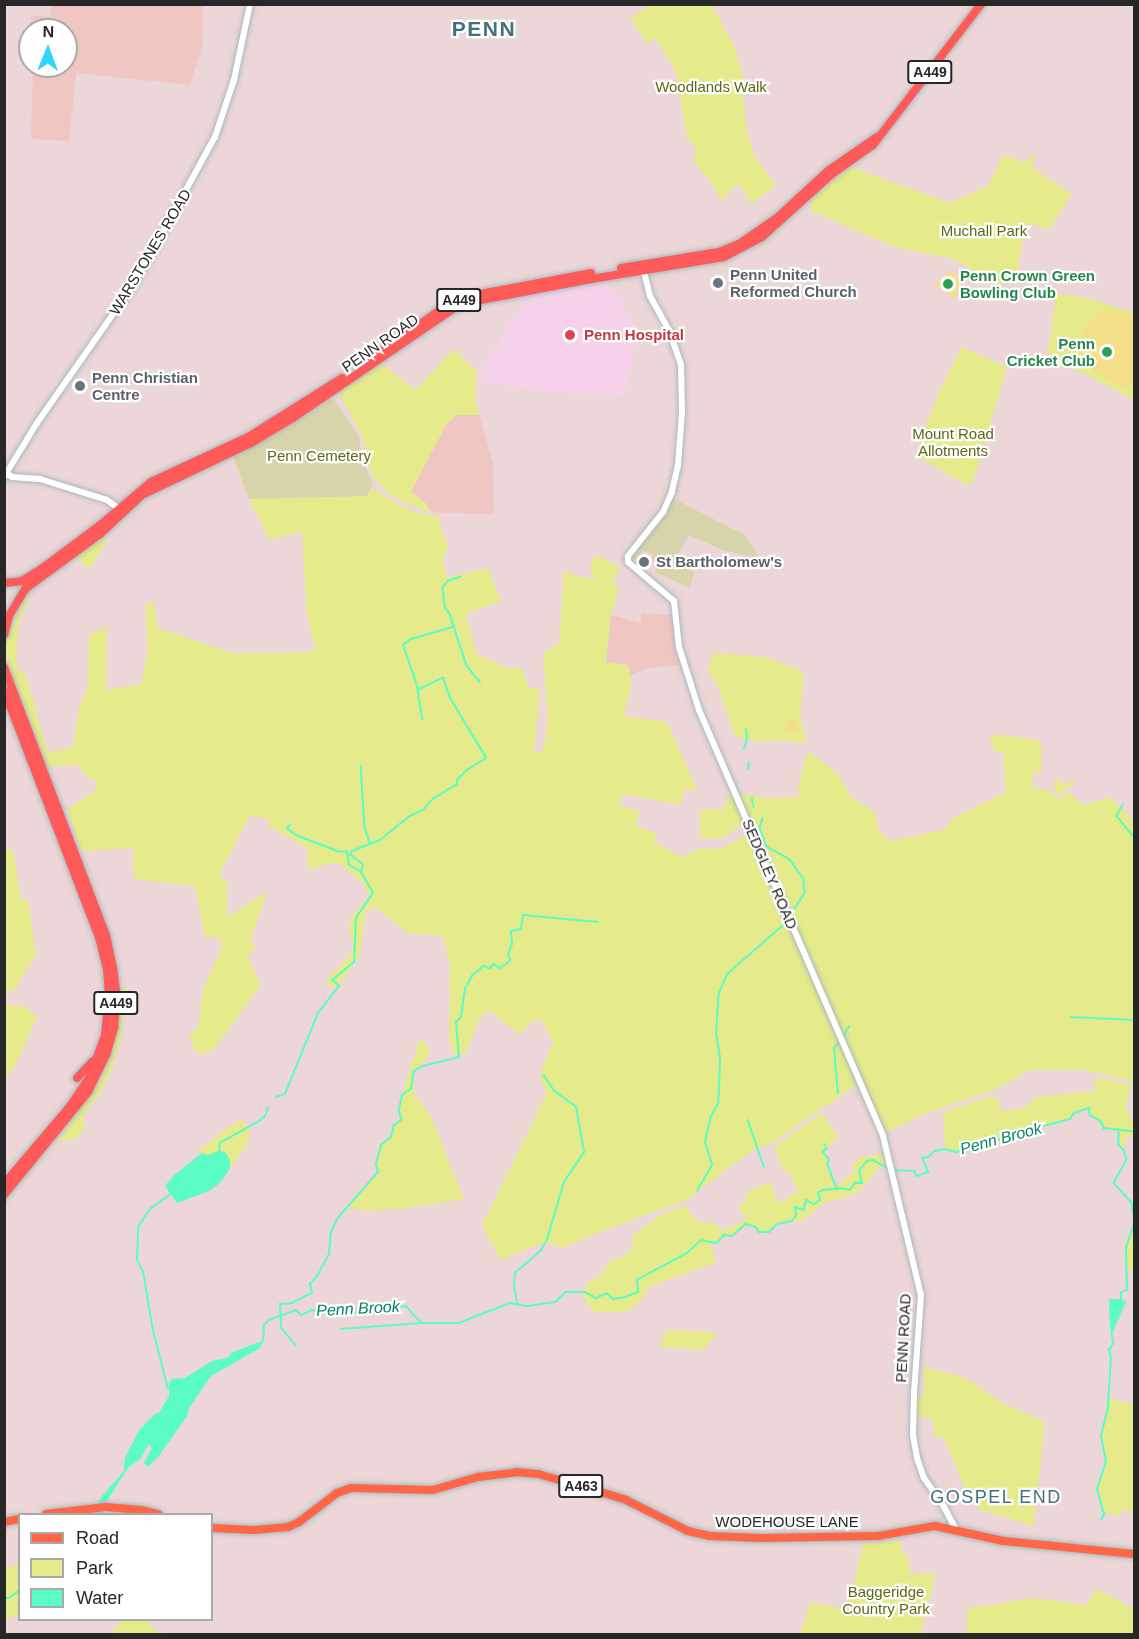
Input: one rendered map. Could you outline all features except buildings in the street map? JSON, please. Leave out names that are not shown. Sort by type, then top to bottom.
[{"type":"highway","name":"PENN ROAD","points":[[4,635],[7,617],[25,589],[71,556],[151,482],[250,436],[291,412],[450,303],[486,293],[643,267],[710,260],[742,250],[782,222],[832,174],[867,151],[981,4]]},
{"type":"highway","name":"PENN ROAD","points":[[7,583],[28,578],[121,510]]},
{"type":"highway","points":[[7,583],[19,598]]},
{"type":"highway","name":"A449","points":[[4,667],[105,935],[113,967],[116,993],[114,1028],[107,1053],[88,1092],[4,1195]]},
{"type":"highway","name":"A449","points":[[4,690],[99,936],[108,980],[105,1036],[96,1063],[80,1092],[4,1184]]},
{"type":"highway","points":[[77,1078],[93,1060],[105,1036]]},
{"type":"main road","name":"WODEHOUSE LANE","points":[[213,1528],[254,1530],[288,1527],[299,1522],[337,1493],[351,1488],[433,1490],[478,1477],[516,1472],[538,1474],[626,1500],[688,1531],[710,1536],[761,1538],[870,1536],[935,1526],[956,1530]]},
{"type":"main road","points":[[59,1513],[92,1508],[141,1510],[152,1513]]},
{"type":"main road","name":"A463","points":[[956,1530],[1004,1541],[1134,1554]]},
{"type":"street","name":"WARSTONES ROAD","points":[[6,476],[38,423],[141,272],[214,137],[234,80],[250,4]]},
{"type":"street","name":"SEDGLEY ROAD","points":[[643,267],[649,291],[669,330],[681,364],[682,412],[678,465],[672,492],[663,512],[627,560],[674,601],[679,647],[695,697],[884,1142]]},
{"type":"street","points":[[6,476],[50,482],[107,500],[121,510]]},
{"type":"street","name":"PENN ROAD","points":[[884,1142],[921,1294],[914,1392],[913,1435],[916,1458],[924,1478],[944,1507],[956,1530]]},
{"type":"shaded area","points":[[51,5],[203,6],[203,43],[190,85],[78,73],[78,18],[30,18],[30,15],[50,17]]},
{"type":"shaded area","points":[[33,78],[75,78],[69,141],[31,139]]},
{"type":"shaded area","name":"Penn Crown Green Bowling Club","points":[[949,271],[961,279],[955,298],[935,286]]},
{"type":"shaded area","name":"Penn Hospital","points":[[606,282],[638,329],[625,396],[551,392],[480,381],[484,366],[520,307],[520,297]]},
{"type":"shaded area","name":"Penn Cricket Club","points":[[1099,310],[1116,310],[1134,317],[1134,385],[1122,388],[1085,367],[1080,357],[1084,330]]},
{"type":"shaded area","points":[[457,415],[479,415],[493,464],[494,514],[438,513],[405,503],[447,423]]},
{"type":"shaded area","points":[[641,613],[672,615],[675,650],[680,665],[648,668],[630,675],[628,665],[606,663],[611,615],[641,623]]},
{"type":"shaded area","points":[[792,719],[797,721],[799,726],[797,731],[792,733],[787,731],[785,726],[787,721]]},
{"type":"green space","name":"Woodlands Walk","points":[[651,5],[712,5],[733,44],[746,84],[743,98],[747,133],[755,157],[776,185],[752,204],[738,183],[721,201],[712,183],[693,160],[697,151],[687,137],[675,70],[655,38],[646,43],[630,18]]},
{"type":"green space","name":"Muchall Park","points":[[1033,154],[1035,157],[1032,168],[1072,194],[1050,229],[1025,223],[1016,284],[998,283],[953,259],[897,248],[809,210],[815,196],[850,167],[950,203],[988,186],[1003,155],[1010,159],[1012,156],[1024,163]]},
{"type":"green space","points":[[1056,293],[1095,300],[1134,313],[1134,400],[1079,371],[1047,363]]},
{"type":"green space","name":"Mount Road Allotments","points":[[962,347],[1007,367],[973,482],[967,485],[916,456],[938,394]]},
{"type":"green space","points":[[454,349],[477,372],[475,396],[479,415],[457,415],[447,423],[411,492],[427,504],[430,512],[405,503],[386,492],[371,474],[362,435],[338,393],[381,363],[415,390]]},
{"type":"green space","name":"Penn Cemetery","points":[[329,400],[334,400],[358,435],[363,461],[373,484],[367,496],[249,499],[233,456],[310,414]]},
{"type":"green space","points":[[371,488],[413,512],[440,517],[439,525],[448,545],[443,560],[447,578],[488,568],[501,601],[466,614],[476,654],[508,668],[522,668],[529,688],[540,689],[534,753],[543,751],[548,721],[543,653],[559,643],[564,570],[577,576],[597,580],[592,575],[590,565],[596,555],[619,567],[613,584],[619,587],[611,615],[606,662],[628,665],[632,682],[624,716],[667,722],[697,790],[684,790],[681,805],[622,794],[619,806],[640,811],[635,826],[657,833],[654,842],[681,857],[701,848],[719,849],[750,834],[859,1083],[772,1143],[750,1152],[685,1201],[562,1248],[546,1242],[500,1260],[482,1225],[547,1093],[540,1080],[543,1064],[554,1043],[539,1017],[519,1034],[489,1010],[480,1018],[465,1054],[454,1054],[449,1039],[450,961],[442,936],[408,933],[374,907],[366,911],[360,954],[339,986],[330,987],[325,981],[350,956],[352,947],[349,924],[352,917],[369,896],[363,884],[341,864],[326,864],[312,870],[308,866],[307,848],[266,825],[271,820],[250,815],[219,875],[227,882],[227,918],[267,891],[250,942],[255,946],[255,950],[247,956],[261,985],[212,1052],[206,1051],[205,1055],[199,1053],[193,1048],[189,1035],[198,1028],[203,989],[222,947],[218,936],[205,938],[195,886],[134,879],[133,848],[81,851],[67,809],[95,791],[97,782],[86,776],[79,765],[48,766],[8,665],[6,644],[24,599],[32,592],[19,623],[16,653],[18,670],[25,672],[48,753],[72,747],[74,743],[78,712],[88,685],[89,635],[107,627],[106,692],[112,688],[141,685],[148,648],[145,605],[153,601],[158,628],[233,653],[298,653],[316,650],[307,617],[302,532],[270,540],[249,499],[366,496]]},
{"type":"green space","points":[[672,498],[743,534],[761,559],[723,550],[689,535],[674,560],[694,572],[690,588],[655,572],[657,564],[652,559],[653,554],[642,551],[639,561],[631,559],[661,521]]},
{"type":"green space","points":[[102,535],[106,543],[90,569],[77,558]]},
{"type":"green space","points":[[714,653],[766,657],[804,672],[800,716],[807,743],[779,740],[761,742],[735,736],[718,687],[708,669]]},
{"type":"green space","points":[[1003,735],[1041,741],[1042,772],[1032,773],[1033,788],[1053,792],[1057,800],[1071,792],[1074,798],[1085,805],[1110,797],[1128,814],[1134,824],[1134,1082],[1085,1070],[1029,1070],[994,1090],[927,1113],[884,1133],[738,793],[767,798],[800,797],[798,786],[808,751],[838,774],[851,797],[875,812],[878,829],[890,841],[944,830],[953,818],[1006,792],[1003,752],[994,752],[990,736]]},
{"type":"green space","points":[[1059,775],[1061,783],[1067,786],[1072,779],[1075,783],[1059,796],[1054,789],[1054,782],[1059,781],[1056,777]]},
{"type":"green space","points":[[731,791],[745,823],[723,838],[700,839],[700,810],[724,808]]},
{"type":"green space","points":[[13,849],[21,900],[28,900],[36,954],[16,991],[4,990],[5,850]]},
{"type":"green space","points":[[121,986],[130,992],[139,1005],[125,1000],[121,1041],[112,1069],[100,1093],[84,1113],[84,1129],[76,1139],[57,1141],[95,1089],[106,1067],[114,1041]]},
{"type":"green space","points":[[5,1005],[23,1006],[37,1017],[17,1062],[5,1079]]},
{"type":"green space","points":[[420,1038],[427,1044],[430,1055],[414,1071],[414,1095],[430,1114],[464,1199],[407,1208],[365,1211],[348,1207],[378,1172],[376,1164],[381,1145],[391,1137],[394,1125],[401,1120],[399,1110],[402,1095]]},
{"type":"green space","points":[[1094,1077],[1131,1085],[1126,1107],[1134,1126],[1134,1135],[1126,1137],[1124,1150],[1119,1145],[1119,1132],[1105,1128],[1101,1121],[1090,1115],[1089,1108],[1074,1113],[1070,1119],[1011,1135],[973,1150],[972,1146],[957,1152],[945,1149],[943,1112],[996,1095],[1002,1111],[1024,1108],[1036,1097],[1095,1091]]},
{"type":"green space","points":[[822,1113],[838,1137],[824,1152],[829,1159],[828,1166],[836,1186],[854,1172],[852,1163],[862,1157],[883,1154],[887,1168],[881,1166],[856,1194],[824,1203],[800,1222],[777,1224],[769,1232],[759,1232],[756,1227],[746,1224],[732,1236],[724,1235],[717,1243],[709,1241],[717,1262],[649,1287],[644,1297],[627,1312],[592,1312],[582,1294],[586,1293],[585,1287],[592,1279],[600,1277],[608,1262],[621,1258],[633,1248],[632,1236],[662,1214],[685,1206],[698,1222],[715,1223],[722,1231],[746,1220],[738,1205],[747,1201],[744,1195],[770,1181],[777,1203],[798,1192],[788,1170],[784,1171],[774,1147]]},
{"type":"green space","points":[[239,1120],[244,1122],[249,1131],[249,1139],[246,1147],[230,1168],[230,1160],[224,1152],[218,1151],[208,1155],[198,1150]]},
{"type":"green space","points":[[1134,1232],[1134,1270],[1128,1270],[1126,1248]]},
{"type":"green space","points":[[667,1330],[718,1333],[703,1350],[659,1347]]},
{"type":"green space","points":[[924,1367],[966,1378],[1004,1404],[1045,1422],[1034,1526],[980,1510],[967,1494],[944,1438],[934,1437],[933,1419],[916,1416],[916,1397],[924,1396]]},
{"type":"green space","points":[[1108,1398],[1134,1404],[1134,1512],[1122,1509],[1121,1517],[1110,1513],[1104,1514],[1097,1489],[1106,1463],[1101,1436]]},
{"type":"green space","name":"Baggeridge Country Park","points":[[900,1541],[903,1555],[908,1556],[911,1575],[936,1573],[921,1634],[800,1634],[811,1602],[848,1610],[863,1544]]},
{"type":"green space","points":[[18,1564],[18,1614],[5,1620],[5,1569]]},
{"type":"green space","points":[[1097,1589],[1134,1609],[1134,1634],[967,1634],[967,1608],[1035,1598],[1087,1605]]},
{"type":"green space","points":[[120,1621],[147,1621],[156,1632],[182,1634],[109,1634],[113,1633]]},
{"type":"water","points":[[219,1151],[225,1152],[230,1160],[230,1168],[221,1182],[209,1191],[177,1203],[165,1186],[172,1177],[202,1153],[208,1155]]},
{"type":"water","points":[[1109,1299],[1121,1299],[1126,1302],[1112,1334],[1110,1328]]},
{"type":"water","points":[[263,1341],[260,1348],[211,1376],[188,1410],[188,1415],[158,1457],[148,1467],[144,1463],[152,1448],[149,1444],[141,1458],[128,1468],[105,1504],[102,1513],[93,1513],[102,1496],[124,1471],[125,1458],[139,1430],[155,1414],[159,1413],[169,1396],[169,1383],[172,1379],[185,1378],[212,1361],[227,1358],[233,1352]]},
{"type":"waterway","points":[[461,577],[449,581],[443,587],[445,607],[450,614],[467,666],[480,682]]},
{"type":"waterway","points":[[418,689],[403,645],[411,639],[453,627]]},
{"type":"waterway","points":[[361,872],[363,865],[350,855],[352,851],[380,840],[408,817],[423,810],[433,799],[457,784],[457,780],[467,770],[486,758],[450,698],[443,678],[418,690],[423,720]]},
{"type":"waterway","points":[[744,749],[747,739],[746,730]]},
{"type":"waterway","points":[[749,762],[749,769]]},
{"type":"waterway","points":[[361,766],[365,828],[370,842]]},
{"type":"waterway","points":[[752,798],[754,807]]},
{"type":"waterway","points":[[1123,805],[1117,816],[1134,837]]},
{"type":"waterway","points":[[763,818],[760,828],[767,847],[790,859],[804,880],[805,893],[790,917]]},
{"type":"waterway","points":[[276,1097],[285,1094],[318,1013],[339,986],[332,980],[354,962],[356,918],[373,893],[361,872],[349,865],[347,852],[339,852],[297,836],[287,829],[290,825]]},
{"type":"waterway","points":[[296,1346],[281,1328],[280,1304],[292,1303],[312,1293],[310,1284],[329,1254],[331,1232],[337,1219],[378,1172],[376,1164],[381,1145],[391,1137],[394,1125],[401,1120],[399,1110],[402,1095],[411,1089],[414,1071],[423,1066],[459,1057],[456,1022],[461,1017],[465,989],[472,976],[483,966],[490,968],[494,964],[500,968],[510,961],[508,955],[512,944],[511,931],[521,929],[523,915],[598,922]]},
{"type":"waterway","points":[[697,1191],[712,1165],[705,1142],[711,1116],[718,1104],[720,1058],[716,1032],[719,993],[727,974],[788,921]]},
{"type":"waterway","points":[[1071,1017],[1134,1020]]},
{"type":"waterway","points":[[843,1038],[849,1026]]},
{"type":"waterway","points":[[838,1094],[834,1048],[840,1042]]},
{"type":"waterway","points":[[517,1304],[515,1273],[541,1250],[547,1240],[564,1182],[584,1152],[576,1107],[554,1091],[544,1076]]},
{"type":"waterway","points":[[219,1151],[220,1143],[259,1121],[265,1116],[268,1108]]},
{"type":"waterway","name":"Penn Brook","points":[[894,1170],[915,1171],[917,1176],[928,1172],[922,1158],[928,1157],[935,1151],[945,1149],[957,1152],[972,1146],[973,1150],[1011,1135],[1070,1119],[1074,1113],[1089,1108],[1090,1115],[1101,1121],[1104,1128],[1134,1131]]},
{"type":"waterway","points":[[748,1120],[764,1166]]},
{"type":"waterway","points":[[1119,1132],[1119,1145],[1124,1150],[1127,1160],[1114,1183],[1132,1203],[1134,1218]]},
{"type":"waterway","points":[[825,1144],[827,1149],[823,1152],[829,1159],[828,1165],[837,1189]]},
{"type":"waterway","name":"Penn Brook","points":[[263,1341],[264,1325],[269,1320],[296,1310],[302,1315],[312,1310],[329,1314],[370,1312],[386,1307],[406,1306],[422,1323],[459,1323],[510,1303],[527,1306],[555,1302],[566,1292],[585,1292],[596,1298],[607,1293],[613,1299],[625,1297],[638,1292],[637,1280],[687,1253],[701,1240],[717,1243],[724,1235],[732,1236],[746,1224],[756,1227],[759,1232],[769,1232],[777,1224],[792,1221],[796,1216],[795,1207],[804,1210],[806,1200],[814,1204],[820,1200],[818,1193],[823,1190],[841,1188],[850,1190],[855,1183],[862,1183],[859,1171],[867,1161],[873,1160],[889,1169]]},
{"type":"waterway","points":[[168,1389],[153,1331],[143,1272],[137,1260],[138,1227],[150,1209],[171,1194]]},
{"type":"waterway","points":[[1121,1299],[1121,1293],[1127,1290],[1126,1248],[1134,1224]]},
{"type":"waterway","points":[[341,1329],[421,1323]]},
{"type":"waterway","points":[[1101,1520],[1104,1514],[1097,1489],[1106,1462],[1101,1436],[1108,1407],[1111,1358],[1109,1350],[1113,1344],[1112,1334]]},
{"type":"waterway","points":[[4,1598],[9,1598],[18,1591]]},
{"type":"place","name":"Penn United Reformed Church","points":[[718,283]]},
{"type":"place","name":"Penn Crown Green Bowling Club","points":[[948,284]]},
{"type":"place","name":"Penn Hospital","points":[[570,335]]},
{"type":"place","name":"Penn Cricket Club","points":[[1107,352]]},
{"type":"place","name":"Penn Christian Centre","points":[[80,386]]},
{"type":"place","name":"St Bartholomew's","points":[[644,562]]},
{"type":"district","name":"PENN","points":[[484,29]]},
{"type":"district","name":"GOSPEL END","points":[[996,1497]]}]
